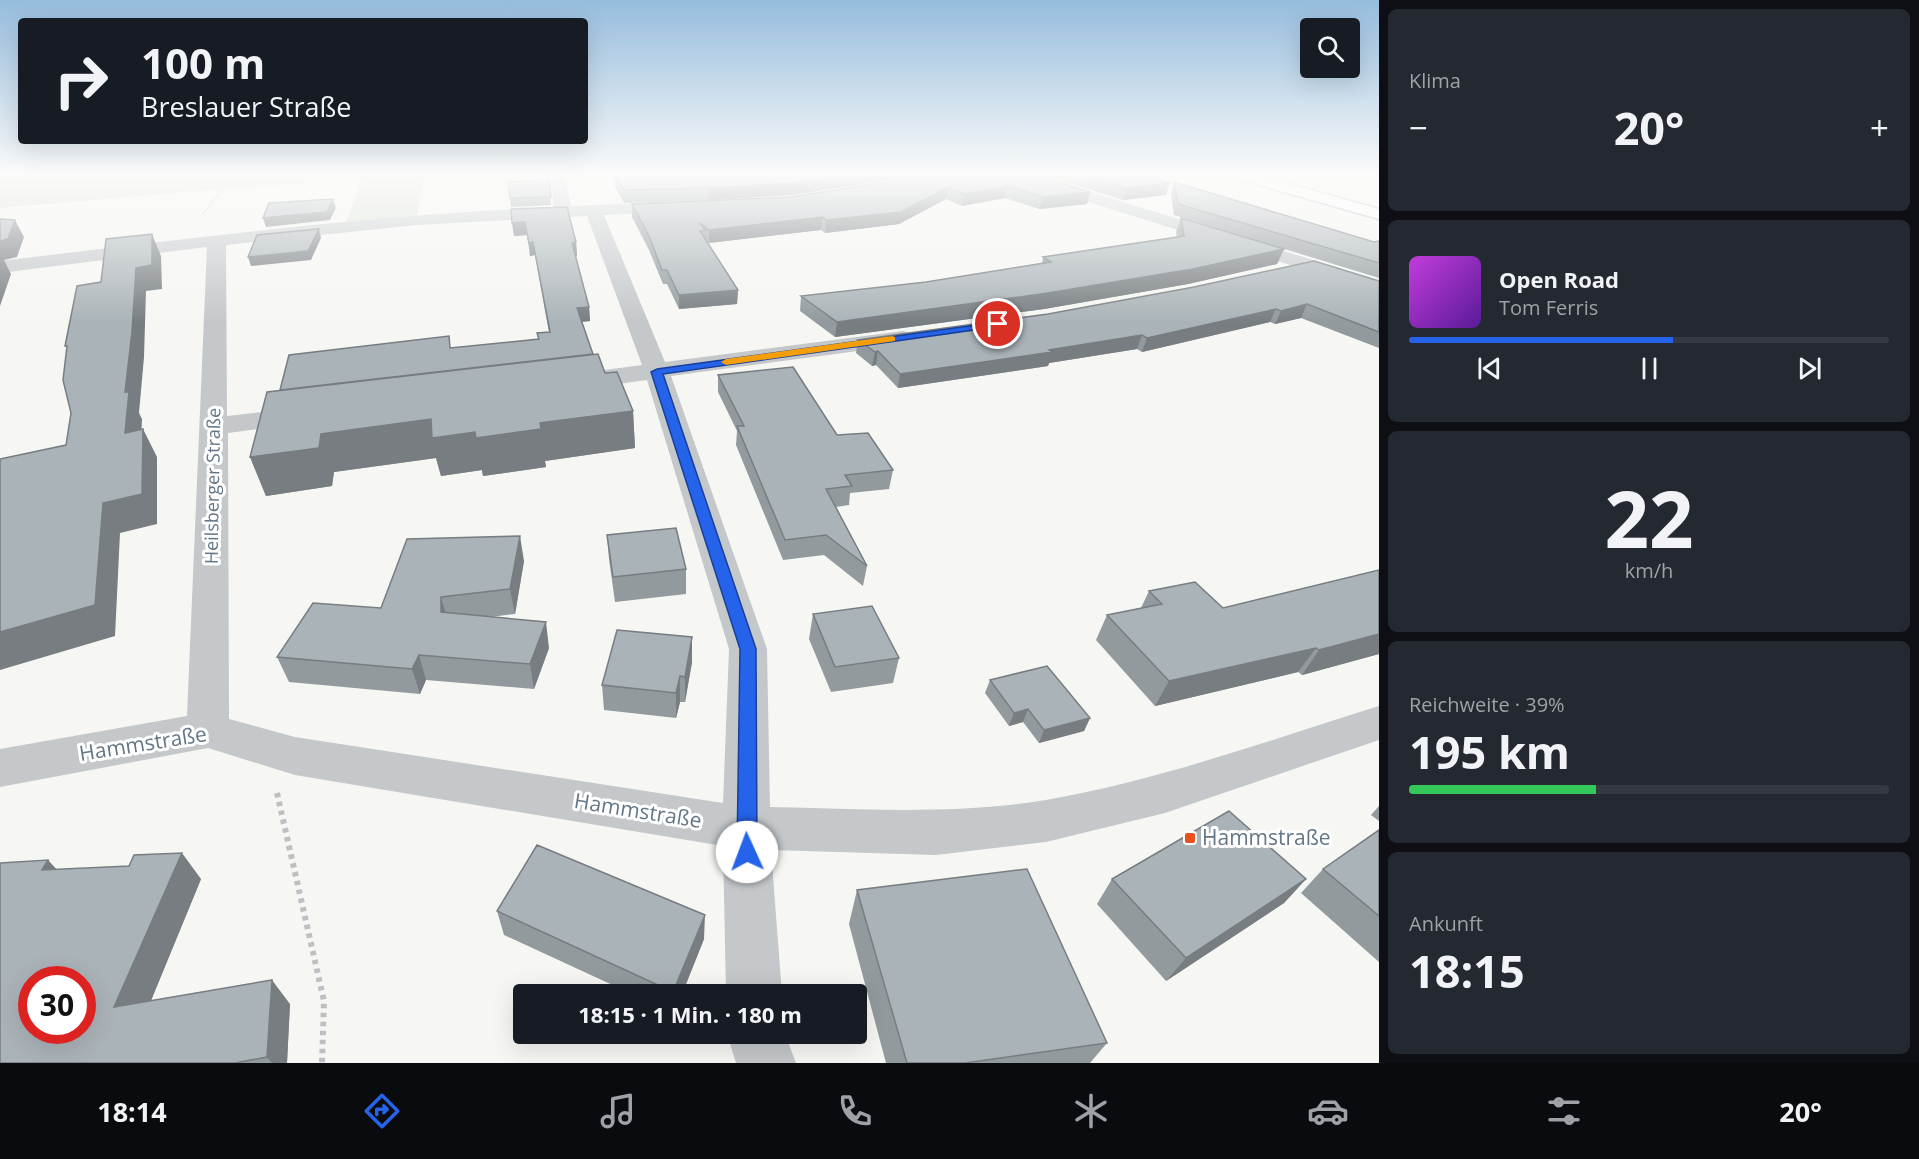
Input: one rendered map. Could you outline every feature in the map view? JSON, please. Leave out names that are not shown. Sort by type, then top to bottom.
[{"type":"street","points":[[0,267],[380,224]]},
{"type":"street","points":[[585,224],[657,372],[748,649],[746,828],[754,984]]},
{"type":"street","points":[[1177,224],[1379,287]]},
{"type":"street","name":"Heilsberger Straße","points":[[208,730],[217,241]]},
{"type":"street","points":[[1266,274],[1310,264]]},
{"type":"street","points":[[552,385],[927,334]]},
{"type":"street","points":[[215,426],[331,412]]},
{"type":"street","name":"Hammstraße","points":[[0,768],[208,730],[295,756],[746,828],[936,833],[1046,821],[1165,793],[1379,723]]},
{"type":"street","points":[[759,1044],[766,1063]]},
{"type":"path","points":[[295,756],[276,789],[324,1001],[322,1063]]},
{"type":"building","points":[[0,224],[14,224],[8,239],[0,241]]},
{"type":"building","points":[[525,224],[571,224],[576,242],[572,243],[589,307],[577,308],[593,354],[280,390],[289,355],[449,336],[450,348],[539,339],[537,333],[550,332],[533,242],[529,243]]},
{"type":"building","points":[[642,224],[700,224],[705,230],[700,231],[738,290],[679,295],[667,270],[662,270]]},
{"type":"building","points":[[701,224],[765,224],[709,230]]},
{"type":"building","points":[[1182,224],[1200,224],[1284,249],[1193,269],[1048,293],[837,322],[801,296],[926,282],[1051,262],[1043,257],[1184,236]]},
{"type":"building","points":[[1245,224],[1313,224],[1374,242],[1379,241],[1379,263]]},
{"type":"building","points":[[319,229],[308,251],[248,257],[257,235]]},
{"type":"building","points":[[152,234],[152,265],[136,268],[125,392],[129,392],[125,433],[143,429],[142,494],[103,503],[95,605],[0,632],[0,459],[66,445],[71,413],[63,380],[67,346],[65,346],[77,286],[101,282],[106,239]]},
{"type":"building","points":[[1314,261],[1379,281],[1379,332],[1307,304],[1147,338],[1142,335],[1049,350],[1052,352],[900,374],[878,351],[875,352],[858,340],[1048,314],[1194,287]]},
{"type":"building","points":[[598,354],[605,373],[617,372],[633,411],[540,423],[541,429],[476,438],[475,432],[432,438],[431,419],[321,434],[319,448],[250,457],[267,392]]},
{"type":"building","points":[[793,367],[837,435],[868,433],[893,470],[845,475],[852,486],[826,489],[867,566],[826,535],[785,540],[737,426],[744,426],[718,375]]},
{"type":"building","points":[[676,528],[686,569],[613,577],[607,535]]},
{"type":"building","points":[[520,536],[510,589],[441,597],[441,612],[546,622],[530,664],[419,655],[412,669],[277,657],[313,603],[381,608],[407,539]]},
{"type":"building","points":[[1379,570],[1379,634],[1319,650],[1316,648],[1169,681],[1107,615],[1162,604],[1149,591],[1195,582],[1223,608]]},
{"type":"building","points":[[872,606],[899,658],[835,667],[813,614]]},
{"type":"building","points":[[617,630],[692,637],[685,677],[680,676],[676,693],[602,685]]},
{"type":"building","points":[[1047,666],[1090,718],[1044,730],[1028,709],[1014,713],[990,680]]},
{"type":"building","points":[[1229,811],[1306,879],[1186,958],[1112,879]]},
{"type":"building","points":[[1379,830],[1379,916],[1323,869]]},
{"type":"building","points":[[537,845],[705,915],[676,984],[656,984],[497,911]]},
{"type":"building","points":[[182,853],[114,1007],[272,980],[267,1057],[235,1063],[0,1063],[0,863],[48,860],[42,870],[129,866],[134,855]]},
{"type":"building","points":[[1027,869],[1107,1043],[965,1063],[907,1063],[857,890]]},
{"type":"slow traffic","points":[[726,362],[892,339]]},
{"type":"place","name":"Hammstraße","points":[[1190,838]]},
{"type":"route","points":[[747,852],[748,649],[657,372],[998,324]]}]
